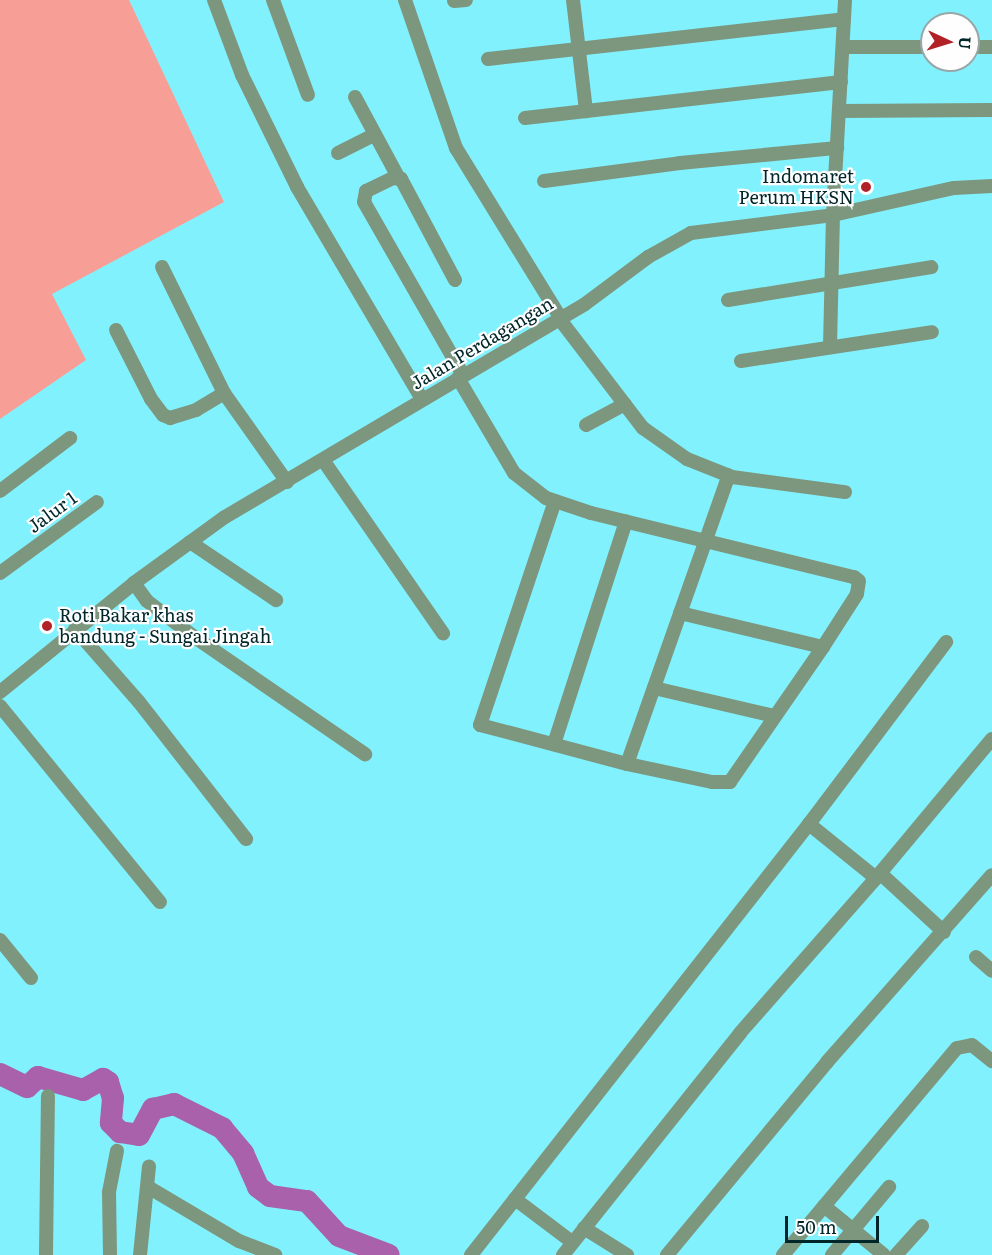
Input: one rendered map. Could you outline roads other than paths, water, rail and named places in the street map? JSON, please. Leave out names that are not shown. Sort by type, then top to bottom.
[{"type":"street","points":[[214,0],[242,75],[297,187],[422,399]]},
{"type":"street","points":[[273,0],[308,95]]},
{"type":"street","points":[[405,0],[456,148],[559,317],[643,428],[687,459],[729,475],[845,492]]},
{"type":"street","points":[[573,0],[586,111]]},
{"type":"street","points":[[830,347],[833,215],[845,0]]},
{"type":"street","points":[[488,59],[578,47],[844,19]]},
{"type":"street","points":[[843,47],[920,47]]},
{"type":"street","points":[[525,118],[841,82]]},
{"type":"street","points":[[355,97],[455,280]]},
{"type":"street","points":[[839,111],[992,110]]},
{"type":"street","points":[[338,153],[374,135]]},
{"type":"street","points":[[544,181],[680,163],[837,148]]},
{"type":"street","points":[[398,177],[366,191],[364,202],[514,473],[529,487],[555,501],[626,521],[854,577],[860,587],[823,647],[728,784],[627,764],[484,728],[479,723],[555,501]]},
{"type":"street","name":"Jalan Perdagangan","points":[[0,692],[75,629],[190,542],[559,317],[691,233],[833,215],[954,189],[992,186]]},
{"type":"street","points":[[162,267],[224,393],[287,482]]},
{"type":"street","points":[[728,300],[932,267]]},
{"type":"street","points":[[116,330],[151,399],[163,415],[170,418],[196,410],[224,393]]},
{"type":"street","points":[[741,362],[932,332]]},
{"type":"street","points":[[586,425],[625,404]]},
{"type":"street","points":[[0,491],[70,438]]},
{"type":"street","points":[[322,460],[443,633]]},
{"type":"street","points":[[627,764],[729,475]]},
{"type":"street","name":"Jalur 1","points":[[0,573],[97,502]]},
{"type":"street","points":[[554,744],[626,521]]},
{"type":"street","points":[[190,542],[276,600]]},
{"type":"street","points":[[134,583],[147,601],[193,636],[365,754]]},
{"type":"street","points":[[680,613],[823,647]]},
{"type":"street","points":[[75,629],[139,702],[246,839]]},
{"type":"street","points":[[471,1255],[809,824],[946,642]]},
{"type":"street","points":[[654,688],[774,716]]},
{"type":"street","points":[[0,706],[160,902]]},
{"type":"street","points":[[563,1255],[740,1033],[878,875],[992,739]]},
{"type":"street","points":[[809,824],[878,875],[944,932]]},
{"type":"street","points":[[667,1255],[827,1062],[992,875]]},
{"type":"street","points":[[0,940],[31,978]]},
{"type":"street","points":[[976,957],[992,971]]},
{"type":"street","points":[[783,1255],[957,1048],[972,1046],[991,1057]]},
{"type":"street","points":[[46,1255],[48,1096]]},
{"type":"street","points":[[111,1255],[109,1192],[117,1151]]},
{"type":"street","points":[[140,1254],[149,1166]]},
{"type":"street","points":[[148,1187],[238,1241],[275,1255]]},
{"type":"street","points":[[832,1255],[889,1187]]},
{"type":"street","points":[[515,1199],[572,1242]]},
{"type":"street","points":[[824,1206],[884,1255]]},
{"type":"street","points":[[896,1255],[922,1226]]},
{"type":"street","points":[[584,1228],[627,1255]]},
{"type":"waterway","points":[[0,1074],[27,1087],[38,1077],[83,1090],[103,1079],[108,1082],[113,1098],[111,1123],[120,1132],[139,1135],[153,1109],[174,1104],[222,1128],[243,1153],[258,1187],[270,1196],[307,1201],[339,1236],[389,1255]]},
{"type":"place","name":"Indomaret Perum HKSN","points":[[866,187]]},
{"type":"place","name":"Roti Bakar khas bandung - Sungai Jingah","points":[[47,626]]}]
